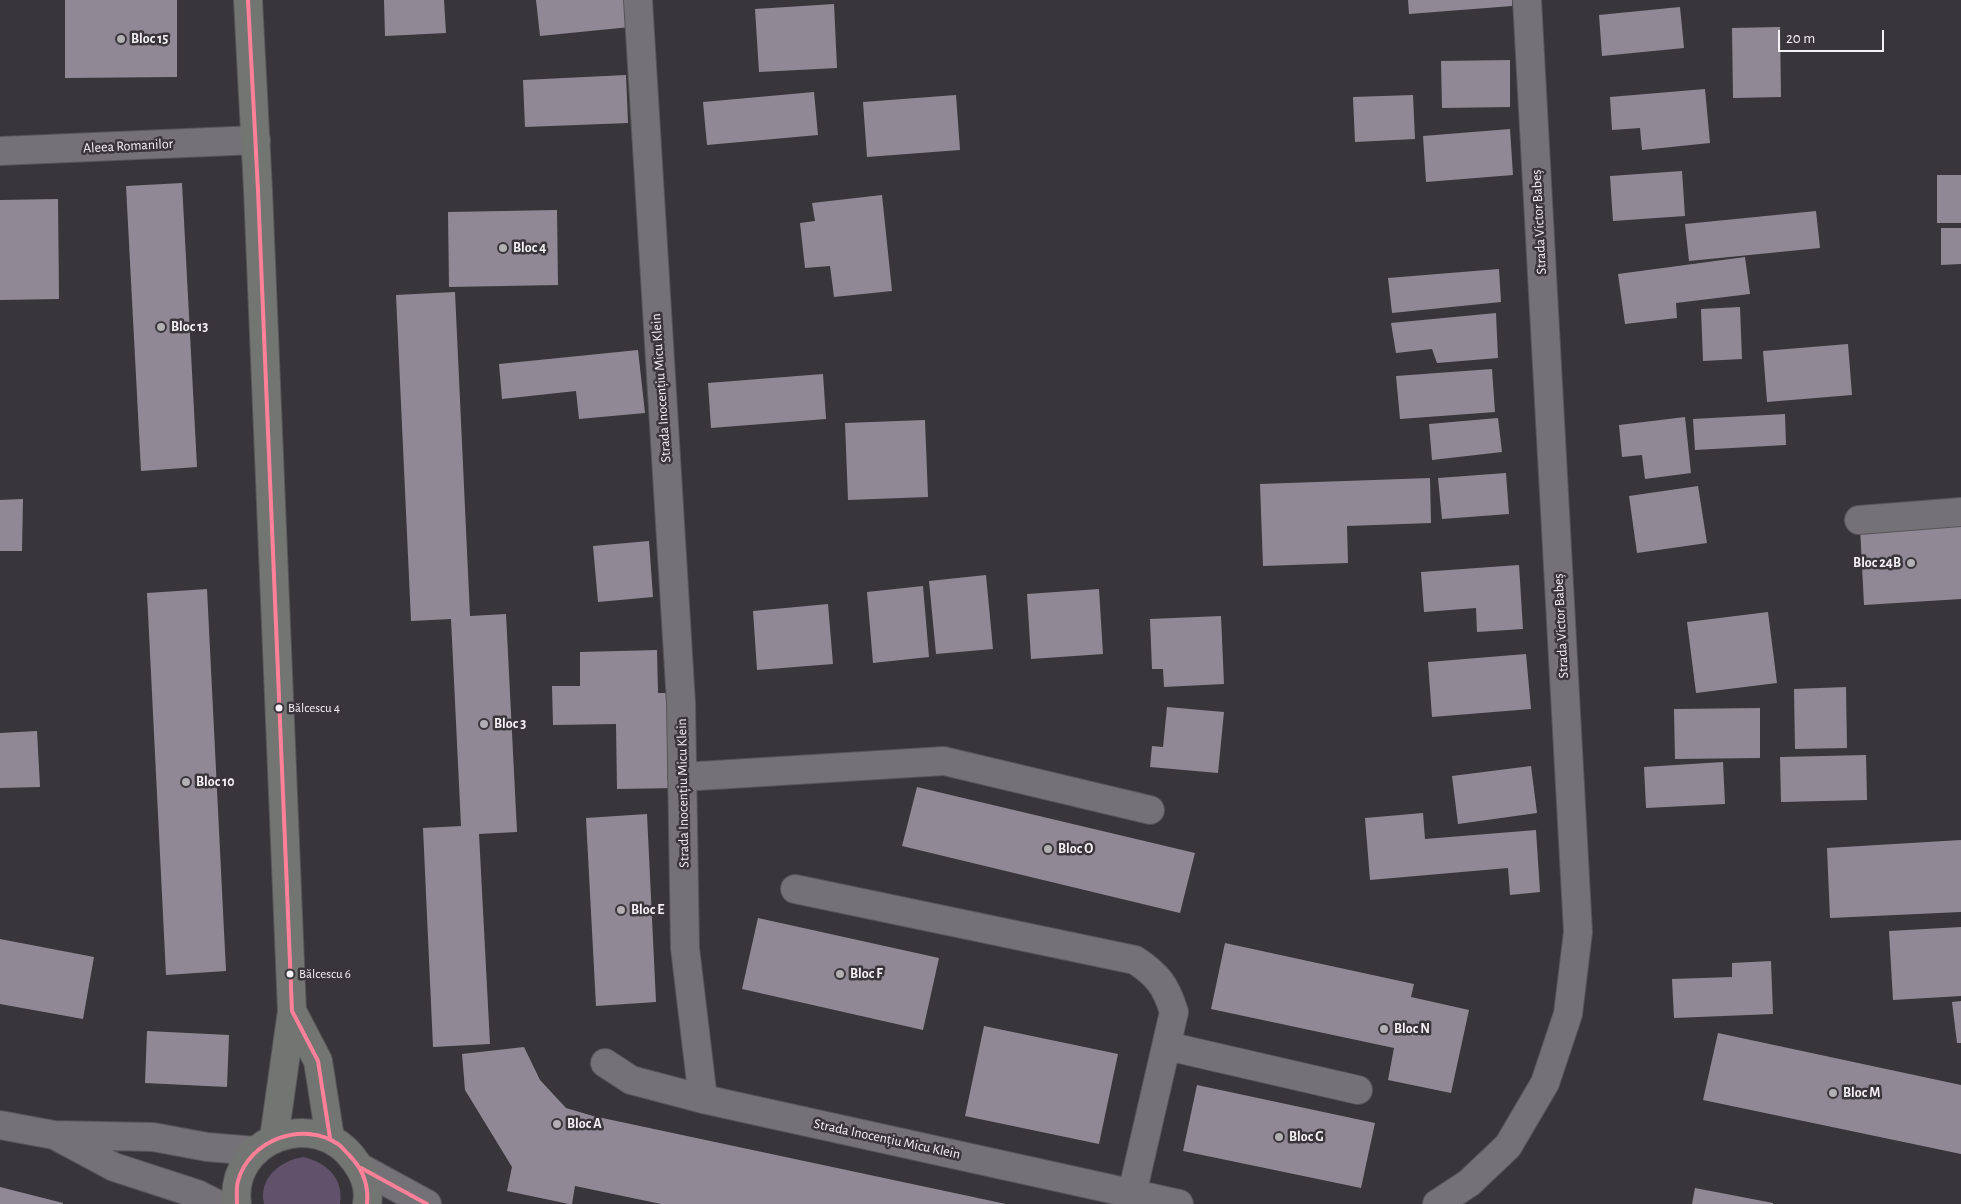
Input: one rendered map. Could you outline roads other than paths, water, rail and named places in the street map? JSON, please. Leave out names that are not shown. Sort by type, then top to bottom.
[{"type":"main road","points":[[248,0],[256,140],[292,1011],[265,1144]]},
{"type":"main road","points":[[292,1011],[318,1061],[330,1138]]},
{"type":"main road","points":[[237,1204],[239,1181],[245,1165],[265,1144],[293,1132],[312,1132],[330,1138],[348,1151],[361,1168],[366,1184],[367,1204]]},
{"type":"street","name":"Strada Inocențiu Micu Klein","points":[[638,0],[681,703],[685,948],[703,1099],[1178,1204]]},
{"type":"street","name":"Strada Victor Babeș","points":[[1437,1204],[1469,1183],[1508,1146],[1545,1083],[1568,1014],[1578,932],[1527,0]]},
{"type":"street","name":"Aleea Romanilor","points":[[0,151],[256,140]]},
{"type":"street","points":[[1859,520],[1961,512]]},
{"type":"street","points":[[682,777],[944,761],[1150,810]]},
{"type":"street","points":[[795,889],[1135,960],[1148,968],[1160,979],[1169,994],[1174,1012],[1132,1194]]},
{"type":"street","points":[[1167,1046],[1358,1090]]},
{"type":"street","points":[[605,1063],[631,1080],[703,1099]]},
{"type":"street","points":[[0,1125],[54,1135],[153,1137],[207,1147],[265,1144]]},
{"type":"street","points":[[54,1135],[114,1167],[197,1194],[217,1204]]},
{"type":"street","points":[[361,1168],[427,1204]]},
{"type":"place","name":"Bloc 15","points":[[121,39]]},
{"type":"place","name":"Bloc 4","points":[[503,248]]},
{"type":"place","name":"Bloc 13","points":[[161,327]]},
{"type":"place","name":"Bloc 24B","points":[[1911,563]]},
{"type":"place","name":"Bălcescu 4","points":[[279,708]]},
{"type":"place","name":"Bloc 3","points":[[484,724]]},
{"type":"place","name":"Bloc 10","points":[[186,782]]},
{"type":"place","name":"Bloc O","points":[[1048,849]]},
{"type":"place","name":"Bloc E","points":[[621,910]]},
{"type":"place","name":"Bălcescu 6","points":[[290,974]]},
{"type":"place","name":"Bloc F","points":[[840,974]]},
{"type":"place","name":"Bloc N","points":[[1384,1029]]},
{"type":"place","name":"Bloc M","points":[[1833,1093]]},
{"type":"place","name":"Bloc A","points":[[557,1124]]},
{"type":"place","name":"Bloc G","points":[[1279,1137]]}]
